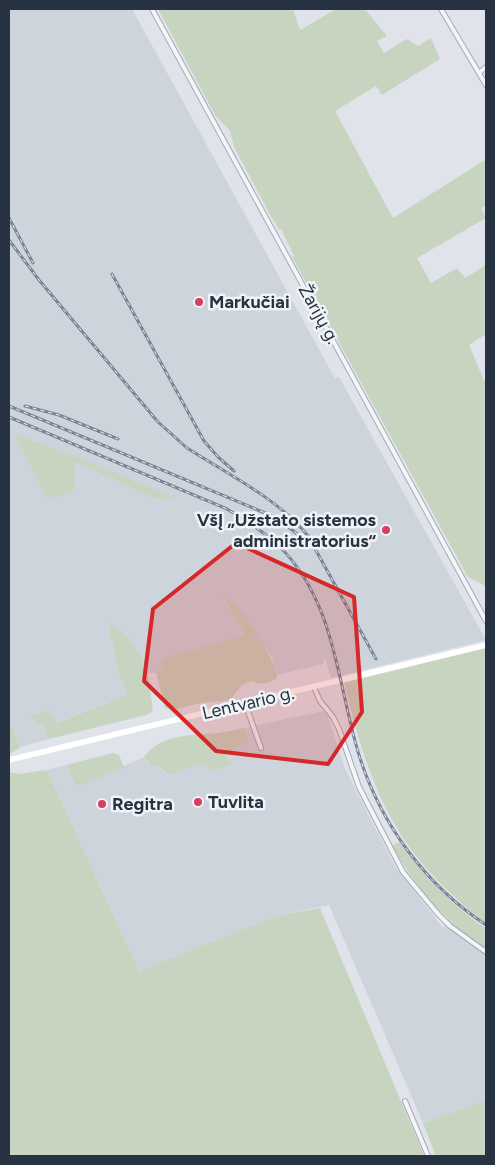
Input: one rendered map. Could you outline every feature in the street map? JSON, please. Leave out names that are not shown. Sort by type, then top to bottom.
[{"type":"main road","name":"Lentvario g.","points":[[9,760],[486,645]]},
{"type":"street","name":"Žarijų g.","points":[[152,9],[486,620]]},
{"type":"street","points":[[441,9],[486,85]]},
{"type":"street","points":[[479,73],[486,68]]},
{"type":"street","points":[[314,687],[320,701],[333,717],[339,729],[359,787],[403,872],[450,926],[486,952]]},
{"type":"street","points":[[245,703],[261,748]]},
{"type":"street","points":[[405,1101],[428,1156]]},
{"type":"highlighted area","points":[[236,543],[354,597],[362,712],[328,764],[216,751],[144,681],[153,609]]},
{"type":"shaded area","points":[[9,9],[132,9],[331,371],[335,378],[339,377],[486,640],[331,678],[325,658],[323,664],[277,675],[272,657],[223,596],[244,633],[241,636],[156,673],[147,673],[144,665],[108,626],[116,660],[114,661],[127,695],[55,723],[32,720],[43,724],[49,739],[20,747],[9,721]],"holes":[[[14,434],[173,497],[162,500],[151,497],[75,462],[75,489],[49,498],[45,496]]]},
{"type":"shaded area","points":[[323,711],[328,716],[345,769],[396,868],[443,928],[448,919],[486,948],[486,1100],[423,1123],[329,905],[276,916],[139,971],[47,770],[66,765],[76,787],[144,757],[147,762],[164,772],[173,774],[197,764],[216,771],[231,765],[227,754],[231,750],[249,743],[244,728]]},
{"type":"green space","points":[[158,9],[293,9],[300,30],[336,9],[365,9],[387,36],[377,41],[384,53],[407,39],[418,46],[431,38],[440,59],[382,95],[376,86],[335,111],[393,218],[485,160],[486,162],[486,205],[481,208],[486,218],[417,258],[431,283],[457,268],[465,278],[486,265],[486,334],[469,345],[486,385],[486,587],[468,577],[292,257],[294,256],[281,229],[279,229],[272,218],[234,147],[230,131],[215,115]]},
{"type":"green space","points":[[14,434],[70,454],[174,497],[162,500],[151,497],[75,462],[75,489],[70,493],[49,498],[45,496]]},
{"type":"green space","points":[[222,594],[237,606],[255,630],[268,652],[277,678],[267,683],[261,684],[251,681],[242,685],[230,700],[205,702],[179,708],[165,708],[156,673],[161,670],[163,659],[241,636],[244,633]]},
{"type":"green space","points":[[110,623],[127,637],[145,666],[153,711],[146,715],[49,739],[43,725],[32,720],[30,716],[48,710],[56,723],[127,695],[114,661],[116,659],[108,626]]},
{"type":"green space","points":[[486,648],[486,923],[466,907],[431,873],[411,849],[395,825],[381,799],[370,772],[360,744],[344,683]]},
{"type":"green space","points":[[9,721],[20,747],[9,754]]},
{"type":"green space","points":[[244,728],[249,743],[228,752],[227,756],[231,765],[215,771],[197,764],[173,774],[168,774],[150,764],[144,757],[159,744],[177,737],[220,733]]},
{"type":"green space","points":[[113,753],[119,755],[124,767],[76,787],[66,765]]},
{"type":"green space","points":[[47,770],[139,971],[276,916],[320,908],[424,1156],[9,1156],[9,772],[18,774]]},
{"type":"green space","points":[[399,842],[418,867],[439,889],[461,910],[486,929],[486,948],[457,927],[422,890],[401,862],[392,846]]},
{"type":"green space","points":[[486,1100],[486,1156],[436,1156],[423,1123]]},
{"type":"railway","points":[[9,218],[33,263]]},
{"type":"railway","points":[[9,240],[39,280],[158,422],[187,448],[268,499],[308,536],[376,659]]},
{"type":"railway","points":[[112,274],[204,441],[234,471]]},
{"type":"railway","points":[[9,406],[270,515],[305,540]]},
{"type":"railway","points":[[25,406],[59,415],[118,439]]},
{"type":"railway","points":[[9,417],[227,509],[279,546],[298,568],[324,618],[359,755],[368,781],[393,829],[425,872],[464,909],[486,925]]},
{"type":"place","name":"Markučiai","points":[[199,302]]},
{"type":"place","name":"VšĮ „Užstato sistemos administratorius“","points":[[386,530]]},
{"type":"place","name":"Tuvlita","points":[[198,802]]},
{"type":"place","name":"Regitra","points":[[102,804]]}]
